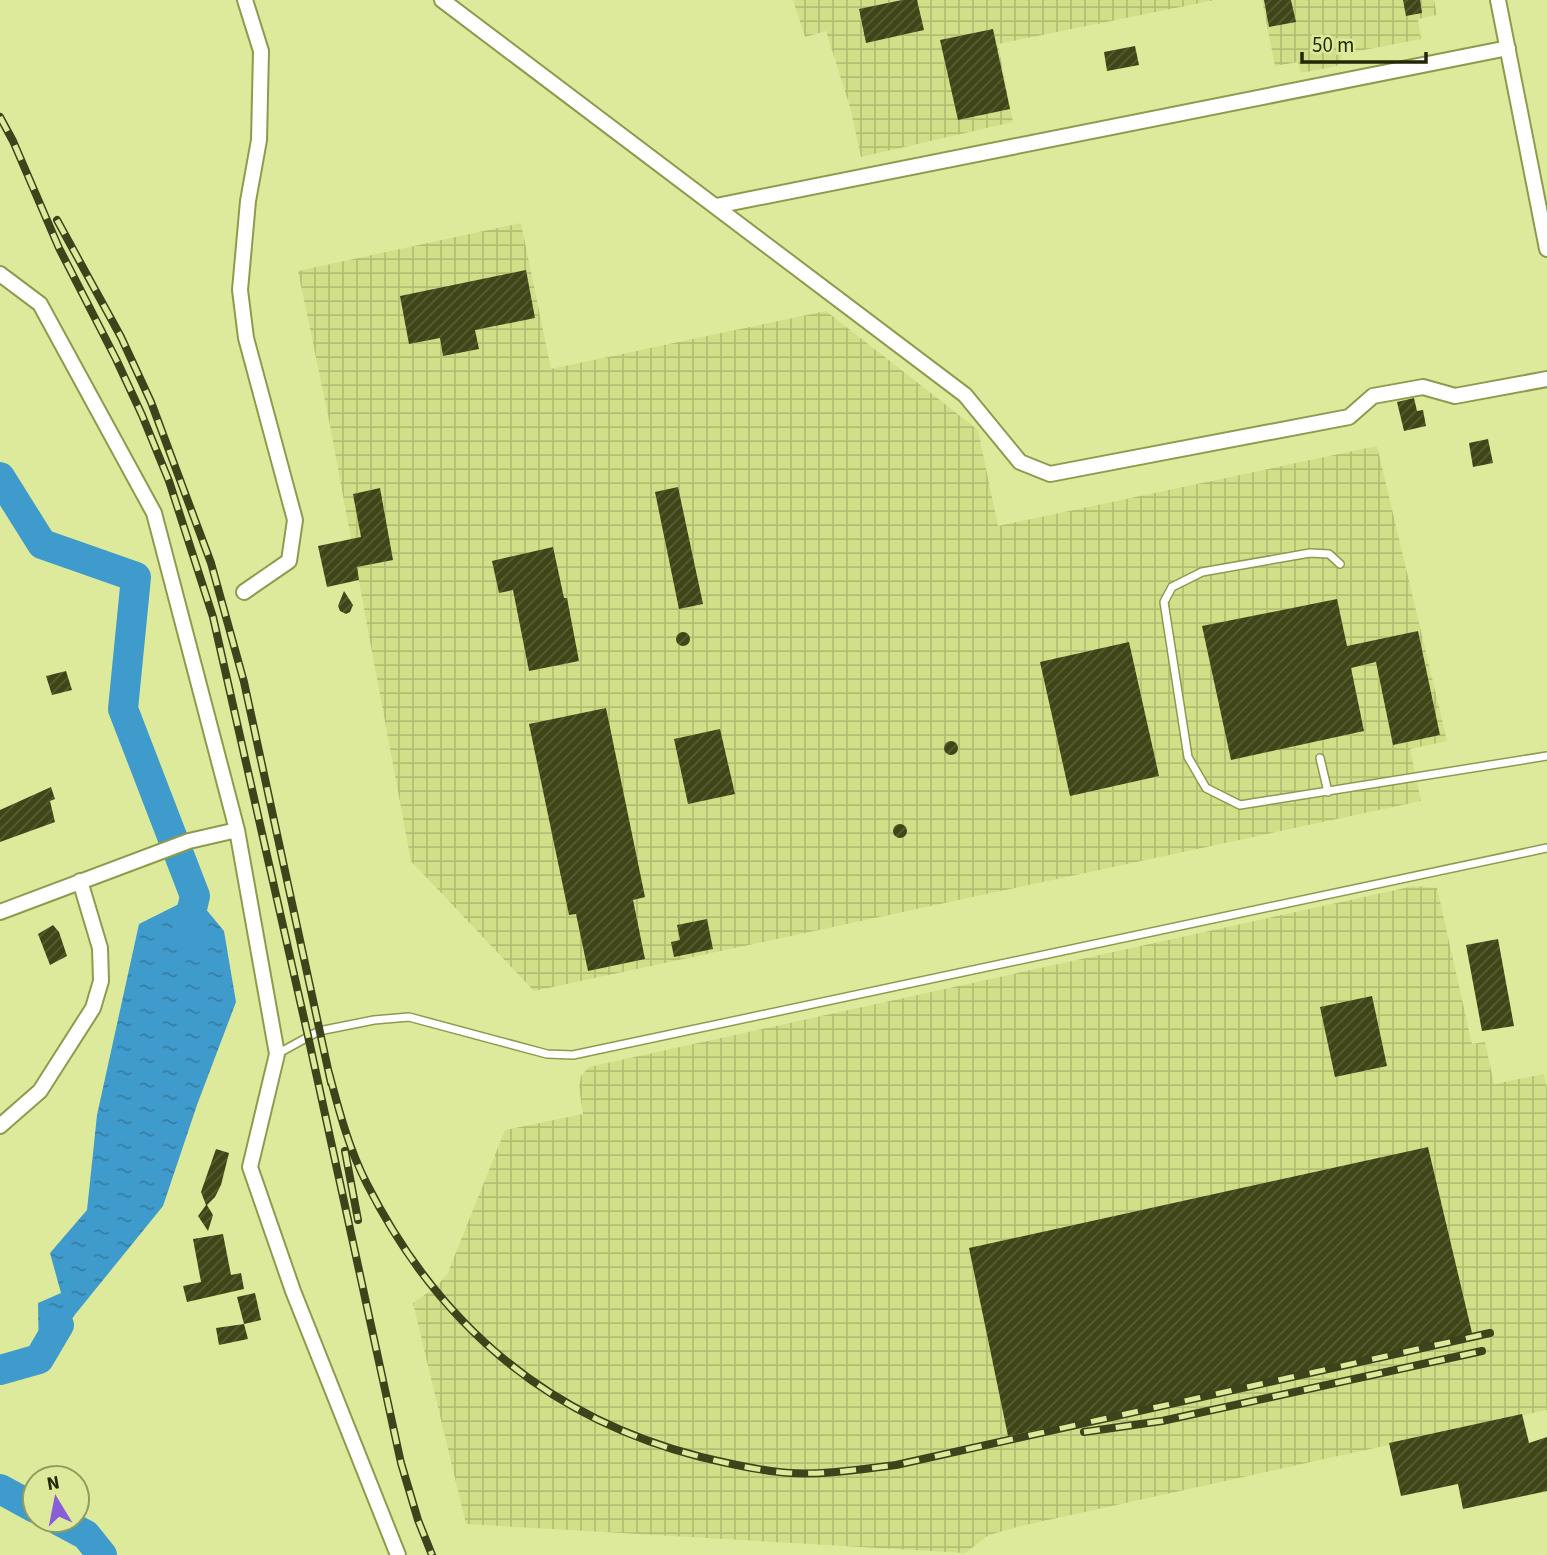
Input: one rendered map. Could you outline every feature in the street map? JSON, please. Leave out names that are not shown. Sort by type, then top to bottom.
[{"type":"street","points":[[244,592],[289,561],[295,520],[246,338],[240,290],[248,201],[259,140],[261,51],[245,0]]},
{"type":"street","points":[[442,0],[965,395],[1020,461],[1050,474],[1349,417],[1373,396],[1423,387],[1455,396],[1547,379]]},
{"type":"street","points":[[1498,0],[1547,249]]},
{"type":"street","points":[[716,206],[1507,48]]},
{"type":"street","points":[[0,274],[40,304],[154,513],[237,830],[277,1054],[250,1167],[293,1291],[398,1555]]},
{"type":"street","points":[[0,912],[189,841],[237,830]]},
{"type":"street","points":[[0,1126],[40,1091],[93,1008],[101,981],[100,948],[80,881]]},
{"type":"lane","points":[[1340,564],[1329,554],[1310,553],[1202,572],[1172,587],[1164,602],[1188,757],[1206,788],[1240,805],[1547,756]]},
{"type":"lane","points":[[1320,758],[1328,792]]},
{"type":"lane","points":[[277,1054],[319,1031],[374,1020],[409,1017],[547,1054],[573,1055],[1547,848]]},
{"type":"shaded area","points":[[793,0],[1215,0],[998,44],[1013,122],[861,157],[850,107],[826,31],[805,37]]},
{"type":"shaded area","points":[[1262,0],[1434,0],[1437,15],[1418,19],[1421,39],[1343,54],[1337,66],[1301,73],[1298,62],[1275,66]]},
{"type":"shaded area","points":[[521,223],[551,369],[826,311],[978,430],[998,526],[1377,446],[1447,741],[1410,749],[1421,801],[534,991],[411,861],[328,415],[298,271]]},
{"type":"shaded area","points":[[1414,886],[1437,888],[1472,1044],[1485,1042],[1494,1084],[1544,1074],[1547,1088],[1547,1410],[1021,1526],[989,1535],[965,1553],[466,1524],[413,1303],[447,1275],[505,1130],[583,1114],[579,1087],[581,1076],[589,1067]]},
{"type":"water","points":[[195,896],[224,931],[236,1002],[163,1206],[39,1359],[38,1303],[61,1293],[50,1253],[87,1210],[97,1115],[139,924]]},
{"type":"building","points":[[902,0],[917,0],[924,30],[866,43],[859,9]]},
{"type":"building","points":[[1264,0],[1291,0],[1296,22],[1269,27]]},
{"type":"building","points":[[1403,0],[1420,0],[1422,13],[1406,16]]},
{"type":"building","points":[[993,29],[1010,109],[958,120],[940,40]]},
{"type":"building","points":[[1135,46],[1139,65],[1107,71],[1104,52]]},
{"type":"building","points":[[526,270],[535,318],[475,330],[479,349],[443,356],[440,338],[409,344],[400,296]]},
{"type":"building","points":[[1414,398],[1417,411],[1423,410],[1426,426],[1404,431],[1397,402]]},
{"type":"building","points":[[1488,439],[1493,463],[1473,467],[1469,443]]},
{"type":"building","points":[[678,487],[703,604],[679,609],[655,492]]},
{"type":"building","points":[[380,488],[393,560],[357,567],[359,580],[327,587],[318,546],[361,537],[353,494]]},
{"type":"building","points":[[553,547],[564,598],[567,598],[579,661],[529,671],[513,590],[499,593],[492,561]]},
{"type":"building","points":[[344,591],[353,605],[346,614],[340,611],[338,606]]},
{"type":"building","points":[[1337,599],[1347,646],[1418,631],[1440,735],[1393,745],[1376,662],[1351,668],[1364,731],[1231,760],[1202,626]]},
{"type":"building","points":[[680,632],[686,632],[690,639],[686,646],[680,646],[676,642],[676,636]]},
{"type":"building","points":[[1129,642],[1159,776],[1070,796],[1040,662]]},
{"type":"building","points":[[66,671],[72,690],[52,695],[46,676]]},
{"type":"building","points":[[606,708],[645,897],[633,900],[645,959],[588,971],[576,914],[569,915],[529,724]]},
{"type":"building","points":[[720,729],[735,794],[688,804],[674,739]]},
{"type":"building","points":[[948,741],[954,741],[958,748],[954,755],[948,755],[944,751],[944,745]]},
{"type":"building","points":[[51,787],[55,799],[50,801],[55,822],[0,842],[0,810]]},
{"type":"building","points":[[897,824],[903,824],[907,831],[903,838],[897,838],[893,834],[893,828]]},
{"type":"building","points":[[707,919],[713,949],[674,957],[671,942],[680,940],[677,925]]},
{"type":"building","points":[[53,925],[59,932],[67,956],[50,965],[38,934]]},
{"type":"building","points":[[1498,939],[1514,1026],[1482,1031],[1466,945]]},
{"type":"building","points":[[1372,996],[1387,1066],[1335,1077],[1320,1007]]},
{"type":"building","points":[[1428,1147],[1473,1337],[1008,1436],[969,1248]]},
{"type":"building","points":[[216,1149],[229,1153],[221,1185],[207,1205],[213,1215],[208,1231],[198,1216],[206,1205],[201,1192]]},
{"type":"building","points":[[223,1234],[231,1275],[241,1273],[244,1289],[187,1302],[183,1286],[201,1282],[193,1239]]},
{"type":"building","points":[[255,1293],[261,1320],[244,1324],[237,1297]]},
{"type":"building","points":[[244,1324],[248,1339],[219,1345],[216,1328]]},
{"type":"building","points":[[1522,1414],[1529,1443],[1547,1437],[1547,1491],[1463,1509],[1458,1484],[1401,1496],[1389,1443]]},
{"type":"waterway","points":[[0,477],[42,544],[136,577],[123,709],[195,896],[186,935]]},
{"type":"waterway","points":[[0,1370],[39,1359],[59,1325]]},
{"type":"waterway","points":[[0,1489],[21,1500]]},
{"type":"waterway","points":[[84,1534],[102,1555]]},
{"type":"railway","points":[[0,117],[59,248],[142,415],[169,481],[213,617],[401,1463],[432,1555]]},
{"type":"railway","points":[[57,220],[121,337],[151,402],[211,563],[244,682],[331,1083]]},
{"type":"railway","points":[[329,1073],[350,1144],[367,1184],[395,1234],[427,1280],[463,1322],[503,1358],[546,1390],[594,1418],[645,1440],[723,1462],[790,1473],[896,1465],[1490,1333]]},
{"type":"railway","points":[[345,1151],[358,1220]]},
{"type":"railway","points":[[1084,1432],[1162,1421],[1482,1351]]}]
